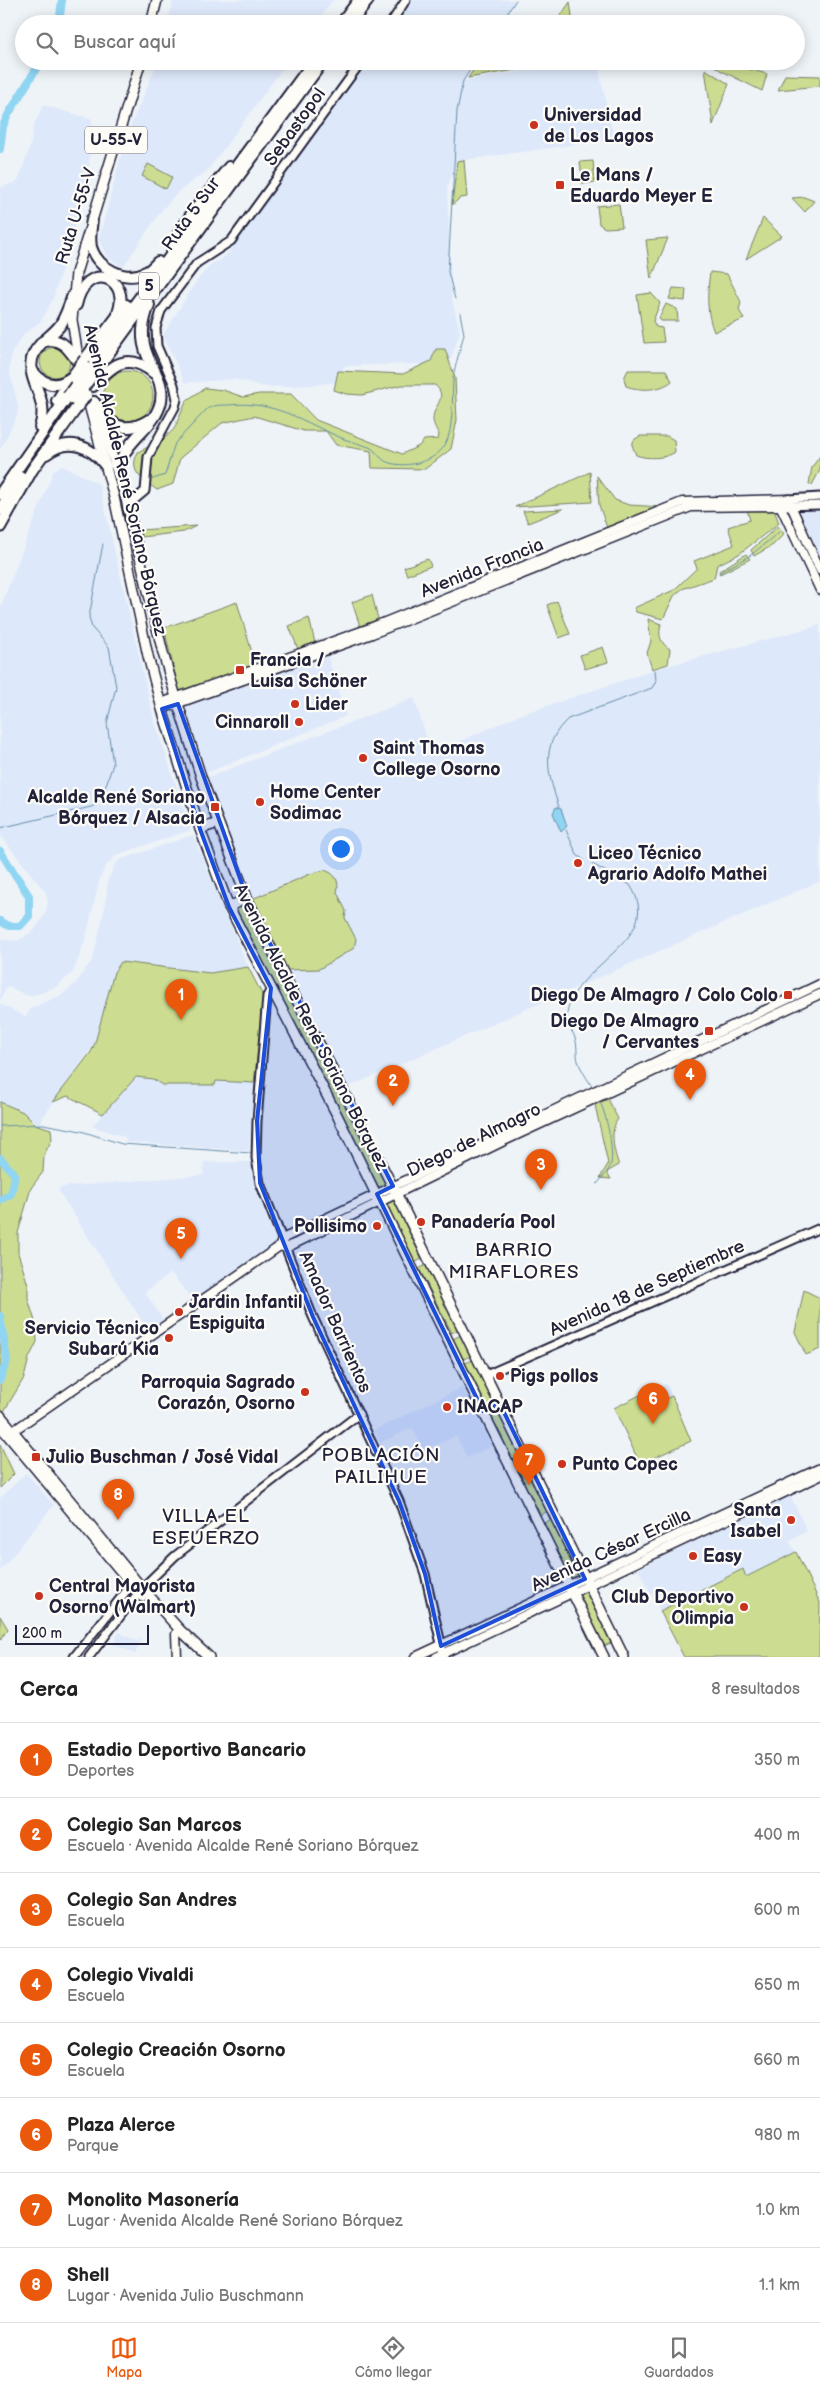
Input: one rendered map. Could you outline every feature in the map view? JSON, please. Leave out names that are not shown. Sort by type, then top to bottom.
[{"type":"highway","points":[[347,15],[358,0]]},
{"type":"highway","points":[[357,15],[368,0]]},
{"type":"highway","name":"Ruta 5 Sur","points":[[0,510],[72,402],[87,372],[307,70]]},
{"type":"highway","name":"Ruta 5 Sur","points":[[87,372],[152,295],[316,70]]},
{"type":"highway","points":[[0,527],[72,402],[115,319],[218,179],[262,132]]},
{"type":"highway","points":[[92,219],[91,246],[95,256],[106,267],[119,274],[135,275],[145,273],[158,262]]},
{"type":"highway","points":[[76,306],[78,292],[85,283],[97,278],[107,279],[116,285],[121,297],[115,319]]},
{"type":"highway","points":[[40,428],[42,406],[31,368],[35,352],[41,343],[61,324],[73,295]]},
{"type":"highway","points":[[118,472],[124,450],[155,414],[162,398],[159,379],[148,357],[142,334],[143,321],[152,295]]},
{"type":"highway","points":[[41,343],[51,340],[61,342],[87,372]]},
{"type":"highway","points":[[31,368],[39,379],[50,384],[59,384],[87,372],[110,368],[124,362],[144,366],[159,379]]},
{"type":"highway","points":[[15,470],[70,380]]},
{"type":"highway","name":"Ruta 5 Sur","points":[[0,494],[15,470],[72,402]]},
{"type":"highway","points":[[94,402],[106,419],[123,427],[141,424],[155,414]]},
{"type":"highway","points":[[40,459],[56,447],[72,444],[89,450],[106,466]]},
{"type":"main road","points":[[153,15],[157,0]]},
{"type":"main road","name":"Ruta U-55-V","points":[[73,295],[76,273],[138,70]]},
{"type":"main road","name":"Avenida Alcalde René Soriano Bórquez","points":[[73,295],[72,320],[87,372],[148,656],[200,829],[229,907],[378,1198],[604,1657]]},
{"type":"main road","name":"Avenida Alcalde René Soriano Bórquez","points":[[73,295],[79,337],[94,402],[125,495],[163,654],[218,823],[247,898],[288,983],[395,1190],[624,1657]]},
{"type":"main road","points":[[114,497],[133,528]]},
{"type":"main road","name":"Avenida Francia","points":[[162,706],[379,625],[651,519],[682,502],[789,502]]},
{"type":"main road","points":[[779,502],[820,590]]},
{"type":"main road","points":[[789,502],[820,570]]},
{"type":"main road","points":[[148,656],[157,657],[163,654]]},
{"type":"main road","points":[[200,829],[218,823]]},
{"type":"main road","points":[[229,907],[247,898]]},
{"type":"main road","name":"Diego de Almagro","points":[[283,1244],[333,1215],[395,1190],[820,984]]},
{"type":"main road","name":"Diego de Almagro","points":[[596,1094],[820,994]]},
{"type":"main road","name":"Diego de Almagro","points":[[283,1244],[337,1223],[378,1198]]},
{"type":"main road","points":[[333,1215],[337,1223]]},
{"type":"main road","points":[[7,1432],[283,1244]]},
{"type":"main road","points":[[460,1364],[476,1356]]},
{"type":"main road","points":[[483,1411],[499,1402]]},
{"type":"main road","points":[[0,1415],[7,1432],[131,1585],[140,1591]]},
{"type":"main road","points":[[7,1432],[140,1591],[201,1657]]},
{"type":"main road","name":"Avenida César Ercilla","points":[[415,1657],[441,1653],[820,1468]]},
{"type":"main road","name":"Avenida César Ercilla","points":[[587,1582],[820,1476]]},
{"type":"main road","points":[[177,1657],[178,1632]]},
{"type":"main road","points":[[178,1632],[209,1657]]},
{"type":"street","points":[[396,15],[406,0]]},
{"type":"street","name":"Sebastopol","points":[[138,498],[146,488],[145,471],[150,451],[175,407],[177,399],[174,385],[157,346],[156,328],[164,306],[193,267],[206,256],[231,241],[355,70]]},
{"type":"street","points":[[125,495],[138,498]]},
{"type":"street","points":[[128,510],[133,500],[138,498]]},
{"type":"street","name":"Avenida Francia","points":[[789,502],[820,498]]},
{"type":"street","name":"Avenida Francia","points":[[789,502],[820,505]]},
{"type":"street","name":"Amador Barrientos","points":[[272,990],[267,996],[257,1121],[256,1158],[260,1183],[313,1316],[400,1501],[425,1574],[441,1653]]},
{"type":"street","name":"Avenida 18 de Septiembre","points":[[486,1375],[820,1228]]},
{"type":"street","points":[[89,1657],[140,1591],[201,1535],[359,1414]]},
{"type":"street","points":[[74,1657],[131,1585]]},
{"type":"street","points":[[91,1636],[100,1643]]},
{"type":"highlighted area","points":[[178,704],[247,898],[393,1186],[377,1194],[483,1411],[499,1402],[585,1579],[441,1646],[425,1574],[399,1501],[313,1317],[260,1183],[257,1121],[271,988],[229,907],[200,829],[162,709]]},
{"type":"shaded area","points":[[173,0],[333,0],[322,15],[170,15]]},
{"type":"shaded area","points":[[409,0],[516,0],[507,15],[398,15]]},
{"type":"shaded area","points":[[154,70],[281,70],[208,170],[179,191],[161,211],[123,267],[108,257],[99,239],[126,137]]},
{"type":"shaded area","points":[[360,70],[470,70],[463,81],[528,70],[599,70],[614,139],[457,161],[447,188],[452,300],[460,332],[449,363],[343,366],[344,381],[314,385],[266,387],[234,379],[185,383],[163,335],[196,282],[210,265],[222,259]]},
{"type":"shaded area","points":[[43,105],[92,119],[88,176],[53,299],[41,321],[24,334],[12,352],[9,370],[18,405],[17,416],[0,450],[0,188],[16,182],[19,178],[29,150],[34,125]]},
{"type":"shaded area","points":[[61,465],[99,484],[154,720],[191,830],[116,855],[105,867],[100,878],[85,941],[73,972],[57,986],[28,996],[7,986],[0,1001],[0,939],[17,941],[34,931],[45,914],[48,902],[46,893],[0,835],[0,608],[53,472]]},
{"type":"shaded area","points":[[794,507],[820,507],[820,560]]},
{"type":"shaded area","name":"Liceo Técnico Agrario Adolfo Mathei","points":[[820,625],[820,881],[346,1088],[250,900],[206,778],[414,698],[432,754],[514,717],[660,668]]},
{"type":"shaded area","points":[[327,654],[346,716],[204,774],[183,707]]},
{"type":"shaded area","points":[[193,835],[248,967],[210,973],[121,962],[114,972],[95,1043],[44,1116],[24,1166],[0,1150],[0,1004],[26,1017],[31,1008],[62,995],[75,984],[93,959],[105,907],[108,880],[115,864],[120,860]]},
{"type":"shaded area","points":[[136,1077],[153,1079],[162,1085],[215,1085],[216,1081],[254,1083],[249,1151],[126,1142],[125,1137],[92,1126]]},
{"type":"shaded area","points":[[204,1162],[252,1162],[256,1183],[279,1246],[195,1303],[171,1273],[145,1292],[163,1320],[148,1330],[58,1190],[61,1187],[203,1175]]},
{"type":"shaded area","points":[[667,1384],[672,1396],[653,1404],[648,1391]]},
{"type":"shaded area","name":"INACAP","points":[[463,1387],[492,1446],[467,1458],[456,1436],[424,1451],[412,1428],[380,1443],[374,1430]]},
{"type":"shaded area","points":[[26,1473],[54,1505],[0,1571],[0,1498]]},
{"type":"shaded area","points":[[790,1495],[807,1531],[789,1541],[796,1552],[746,1577],[743,1569],[660,1611],[638,1569]]},
{"type":"shaded area","points":[[119,1632],[138,1642],[140,1638],[142,1639],[135,1654],[113,1644]]},
{"type":"green space","points":[[570,2],[572,15],[561,15]]},
{"type":"green space","points":[[474,70],[516,70],[468,78]]},
{"type":"green space","points":[[705,70],[729,84],[713,125]]},
{"type":"green space","points":[[720,70],[752,70],[767,74],[762,91]]},
{"type":"green space","points":[[785,75],[820,76],[820,86],[778,90]]},
{"type":"green space","points":[[464,160],[467,197],[460,198],[452,205],[457,161]]},
{"type":"green space","points":[[593,161],[595,182],[583,184],[580,162]]},
{"type":"green space","points":[[148,164],[172,177],[166,189],[142,176]]},
{"type":"green space","points":[[804,197],[814,201],[805,212],[792,198]]},
{"type":"green space","points":[[619,204],[622,227],[605,228],[599,224],[597,206]]},
{"type":"green space","points":[[763,218],[782,236],[746,259]]},
{"type":"green space","points":[[668,238],[651,279],[646,240]]},
{"type":"green space","points":[[710,272],[727,274],[741,302],[739,310],[744,319],[714,332],[708,303]]},
{"type":"green space","points":[[673,288],[686,289],[685,301],[669,299]]},
{"type":"green space","points":[[651,293],[660,303],[653,321],[656,327],[662,328],[664,342],[644,343],[637,295]]},
{"type":"green space","points":[[666,304],[677,309],[678,321],[661,321],[659,318]]},
{"type":"green space","points":[[55,347],[66,351],[70,362],[66,373],[55,377],[44,373],[40,362],[44,351]]},
{"type":"green space","points":[[436,349],[445,349],[455,378],[457,420],[451,449],[425,469],[372,468],[371,451],[336,445],[326,431],[304,431],[254,416],[222,423],[180,458],[173,484],[157,490],[142,478],[136,470],[135,459],[138,452],[164,439],[174,429],[187,400],[205,388],[223,390],[243,397],[259,394],[291,394],[316,420],[402,454],[419,446],[424,440],[438,439],[439,435],[433,419],[441,398],[439,390],[435,385],[401,385],[362,395],[346,394],[334,390],[338,371],[403,374],[431,361]]},
{"type":"green space","points":[[628,370],[666,370],[672,381],[662,387],[632,388],[626,386],[624,378]]},
{"type":"green space","points":[[128,371],[142,375],[149,382],[153,396],[149,410],[142,417],[128,421],[114,417],[107,410],[103,396],[107,382],[114,375]]},
{"type":"green space","points":[[640,436],[667,436],[674,440],[675,452],[656,458],[636,455],[632,445],[634,440]]},
{"type":"green space","points":[[820,456],[820,470],[812,485],[809,484],[812,467]]},
{"type":"green space","points":[[590,472],[592,502],[515,507]]},
{"type":"green space","points":[[597,476],[615,500],[629,505],[663,507],[607,528],[599,505]]},
{"type":"green space","points":[[563,509],[528,523],[523,511]]},
{"type":"green space","points":[[747,510],[774,510],[779,523],[739,554],[717,565],[714,578],[682,589],[674,596],[663,619],[636,612],[634,608],[674,590],[697,568],[694,561],[734,545],[728,527],[750,520]]},
{"type":"green space","points":[[196,526],[184,532],[141,537],[140,530]]},
{"type":"green space","points":[[778,526],[784,534],[773,545],[754,556],[751,550]]},
{"type":"green space","points":[[746,554],[750,559],[720,574],[719,571]]},
{"type":"green space","points":[[428,559],[431,566],[407,575],[404,567]]},
{"type":"green space","points":[[372,595],[378,619],[360,626],[352,602]]},
{"type":"green space","points":[[557,601],[570,634],[559,638],[547,605]]},
{"type":"green space","points":[[237,602],[256,666],[179,691],[164,628]]},
{"type":"green space","points":[[309,618],[315,643],[298,649],[289,626]]},
{"type":"green space","points":[[648,619],[661,624],[661,638],[670,649],[668,664],[652,669],[647,653],[651,641]]},
{"type":"green space","points":[[603,647],[608,662],[585,669],[580,655]]},
{"type":"green space","points":[[324,870],[336,878],[337,892],[346,911],[345,918],[356,939],[354,948],[319,969],[286,970],[250,900],[310,874]]},
{"type":"green space","points":[[243,905],[386,1185],[379,1188],[236,909]]},
{"type":"green space","points":[[121,962],[210,973],[248,967],[264,998],[254,1083],[216,1081],[215,1085],[162,1085],[153,1079],[136,1077],[103,1114],[68,1096],[53,1102],[91,1052],[114,972]]},
{"type":"green space","points":[[608,1099],[618,1119],[613,1135],[615,1154],[619,1165],[607,1172],[611,1179],[600,1178],[608,1164],[595,1105]]},
{"type":"green space","points":[[0,1102],[23,1112],[35,1124],[51,1129],[52,1139],[44,1155],[43,1172],[31,1188],[18,1233],[18,1253],[28,1285],[28,1299],[36,1324],[37,1342],[29,1358],[24,1378],[0,1418]]},
{"type":"green space","points":[[375,1198],[376,1201],[290,1242],[289,1238]]},
{"type":"green space","points":[[393,1198],[422,1259],[414,1263],[385,1202]]},
{"type":"green space","points":[[426,1265],[459,1329],[452,1333],[419,1269]]},
{"type":"green space","points":[[804,1290],[820,1298],[820,1349],[806,1355],[795,1332]]},
{"type":"green space","points":[[461,1335],[471,1356],[463,1359],[453,1339]]},
{"type":"green space","points":[[473,1360],[493,1402],[486,1405],[465,1363]]},
{"type":"green space","points":[[648,1391],[653,1404],[672,1396],[691,1441],[640,1464],[614,1408]]},
{"type":"green space","points":[[499,1408],[550,1510],[540,1515],[489,1414]]},
{"type":"green space","points":[[0,1444],[14,1474],[0,1488]]},
{"type":"green space","points":[[554,1518],[583,1576],[571,1582],[542,1524]]},
{"type":"green space","name":"Club Deportivo Olimpia","points":[[796,1552],[820,1603],[819,1657],[684,1657],[660,1611],[743,1569],[746,1577]]},
{"type":"green space","points":[[588,1591],[613,1642],[602,1647],[577,1596]]},
{"type":"green space","points":[[0,1616],[8,1629],[0,1640]]},
{"type":"water","points":[[556,807],[561,809],[567,826],[561,832],[553,813]]},
{"type":"waterway","points":[[60,15],[62,0]]},
{"type":"waterway","points":[[506,15],[516,0]]},
{"type":"waterway","points":[[0,149],[3,126],[36,70]]},
{"type":"waterway","points":[[455,299],[448,272],[457,111],[463,81],[470,70]]},
{"type":"waterway","points":[[454,372],[464,334],[460,313]]},
{"type":"waterway","points":[[150,480],[165,475],[175,443],[207,409],[220,405],[245,404],[275,409],[302,419],[344,439],[369,447],[387,462],[404,465],[420,462],[435,456],[448,439],[451,422],[453,377]]},
{"type":"waterway","points":[[719,573],[751,555],[779,532]]},
{"type":"waterway","points":[[0,828],[91,807],[97,804],[102,797],[113,764],[107,723],[116,687],[109,647],[92,628],[89,617],[103,544]]},
{"type":"waterway","points":[[559,807],[549,772],[548,761],[553,739],[559,729],[568,719],[652,688],[656,681],[655,670]]},
{"type":"waterway","points":[[566,830],[577,855],[584,860]]},
{"type":"waterway","points":[[0,851],[29,896],[29,916],[20,926],[9,926],[0,921]]},
{"type":"waterway","points":[[592,864],[630,885],[638,905],[636,923],[627,939],[582,983],[571,999],[567,1021],[576,1041],[579,1064],[593,1088]]},
{"type":"waterway","points":[[597,1184],[609,1169],[612,1158],[609,1131],[599,1100]]},
{"type":"waterway","points":[[0,1126],[43,1124],[81,1131],[122,1144],[251,1153]]},
{"type":"waterway","points":[[0,1158],[15,1175],[11,1194],[0,1200]]},
{"type":"waterway","points":[[0,1316],[7,1360],[0,1380]]},
{"type":"place","name":"Universidad de Los Lagos","points":[[534,125]]},
{"type":"place","name":"Le Mans / Eduardo Meyer E","points":[[560,185]]},
{"type":"place","name":"Francia / Luisa Schöner","points":[[240,670]]},
{"type":"place","name":"Lider","points":[[295,704]]},
{"type":"place","name":"Cinnaroll","points":[[299,722]]},
{"type":"place","name":"Saint Thomas College Osorno","points":[[363,758]]},
{"type":"place","name":"Home Center Sodimac","points":[[260,802]]},
{"type":"place","name":"Alcalde René Soriano Bórquez / Alsacia","points":[[215,807]]},
{"type":"place","name":"Liceo Técnico Agrario Adolfo Mathei","points":[[578,863]]},
{"type":"place","name":"Diego De Almagro / Colo Colo","points":[[788,995]]},
{"type":"place","name":"Estadio Deportivo Bancario","points":[[181,1020]]},
{"type":"place","name":"Diego De Almagro / Cervantes","points":[[709,1031]]},
{"type":"place","name":"Colegio Vivaldi","points":[[690,1100]]},
{"type":"place","name":"Colegio San Marcos","points":[[393,1106]]},
{"type":"place","name":"Colegio San Andres","points":[[541,1190]]},
{"type":"place","name":"Panadería Pool","points":[[421,1222]]},
{"type":"place","name":"Pollisimo","points":[[377,1226]]},
{"type":"place","name":"Colegio Creación Osorno","points":[[181,1259]]},
{"type":"place","name":"Jardin Infantil Espiguita","points":[[179,1312]]},
{"type":"place","name":"Servicio Técnico Subarú Kia","points":[[169,1338]]},
{"type":"place","name":"Pigs pollos","points":[[500,1376]]},
{"type":"place","name":"Parroquia Sagrado Corazón, Osorno","points":[[305,1392]]},
{"type":"place","name":"INACAP","points":[[447,1407]]},
{"type":"place","name":"Plaza Alerce","points":[[653,1424]]},
{"type":"place","name":"Julio Buschman / José Vidal","points":[[36,1457]]},
{"type":"place","name":"Punto Copec","points":[[562,1464]]},
{"type":"place","name":"Monolito Masonería","points":[[529,1485]]},
{"type":"place","name":"Shell","points":[[118,1520]]},
{"type":"place","name":"Santa Isabel","points":[[791,1520]]},
{"type":"place","name":"Easy","points":[[693,1556]]},
{"type":"place","name":"Central Mayorista Osorno (Walmart)","points":[[39,1596]]},
{"type":"place","name":"Club Deportivo Olimpia","points":[[744,1607]]},
{"type":"district","name":"BARRIO MIRAFLORES","points":[[514,1261]]},
{"type":"district","name":"POBLACIÓN PAILIHUE","points":[[381,1466]]},
{"type":"district","name":"VILLA EL ESFUERZO","points":[[206,1527]]}]
